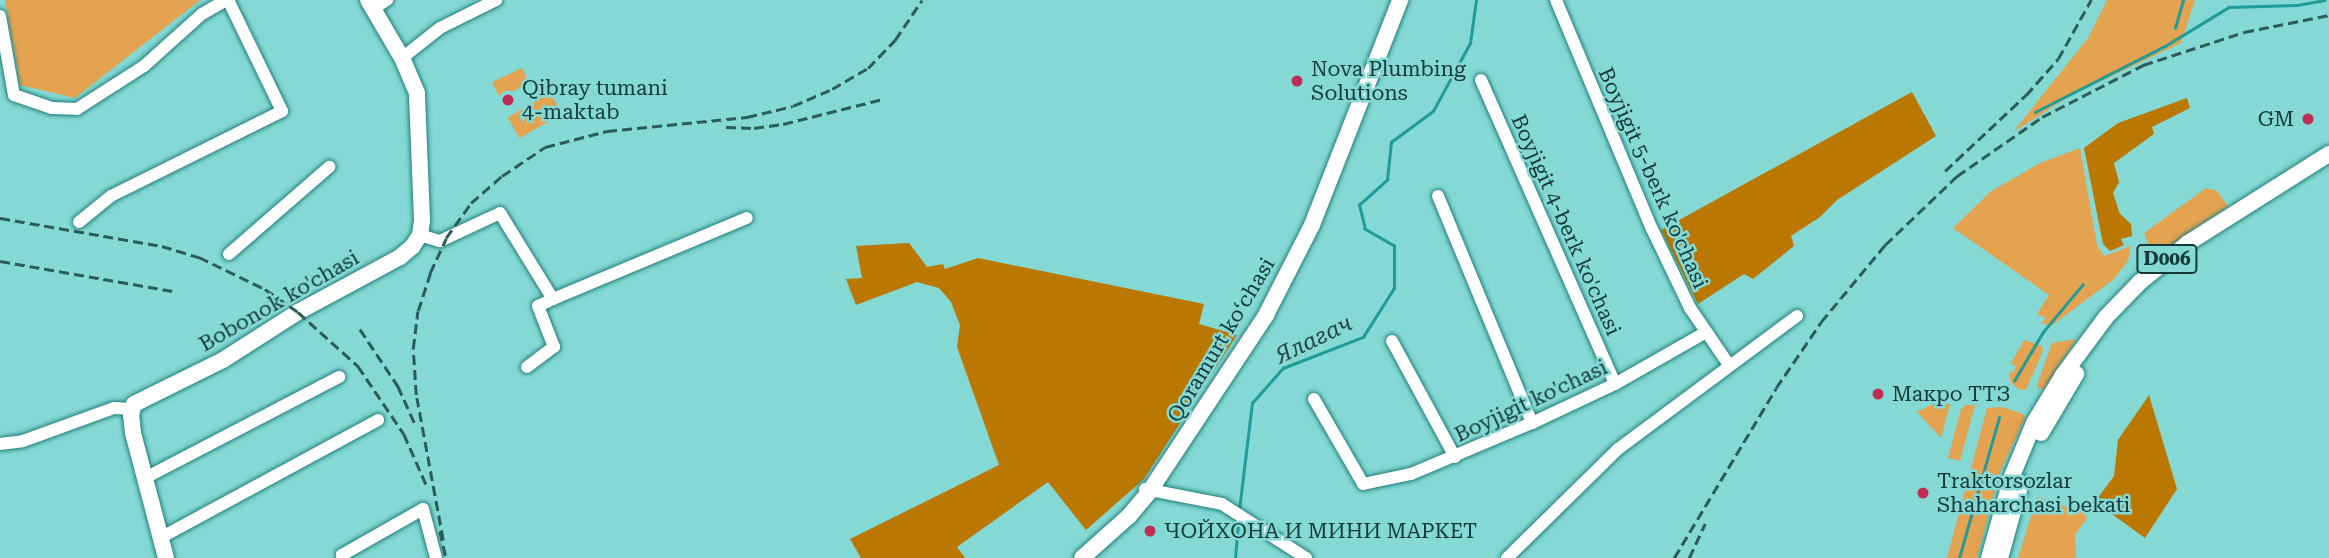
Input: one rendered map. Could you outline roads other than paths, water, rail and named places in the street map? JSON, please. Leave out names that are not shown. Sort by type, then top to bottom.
[{"type":"main road","name":"Qoramurt koʻchasi","points":[[1075,558],[1147,491],[1250,332],[1305,225],[1393,0]]},
{"type":"main road","name":"Qoramurt koʻchasi","points":[[1082,558],[1129,516],[1254,335],[1276,298],[1312,225],[1400,0]]},
{"type":"main road","points":[[370,4],[415,85],[419,108],[422,220],[420,234]]},
{"type":"main road","name":"D006","points":[[1989,558],[2012,476],[2048,408],[2095,331],[2153,271],[2219,221],[2329,154]]},
{"type":"main road","name":"D006","points":[[2000,558],[2022,478],[2048,408],[2090,354],[2146,290],[2211,238],[2329,166]]},
{"type":"main road","name":"Bobonok ko'chasi","points":[[131,409],[142,398],[223,360],[298,312],[406,253],[420,234]]},
{"type":"main road","points":[[131,409],[132,427],[166,558]]},
{"type":"street","points":[[0,16],[15,95],[52,108],[77,109],[144,66],[202,14],[227,0],[282,111],[111,196],[79,222]]},
{"type":"street","points":[[370,4],[387,0]]},
{"type":"street","points":[[402,58],[440,28],[496,0]]},
{"type":"street","name":"Boyjigit 5-berk ko'chasi","points":[[1556,0],[1651,229],[1690,308],[1729,365]]},
{"type":"street","name":"Boyjigit 4-berk ko'chasi","points":[[1481,80],[1615,384]]},
{"type":"street","points":[[229,254],[330,167]]},
{"type":"street","points":[[1438,196],[1532,423]]},
{"type":"street","points":[[406,253],[440,241],[500,213],[553,299]]},
{"type":"street","points":[[527,367],[554,346],[537,306],[747,218]]},
{"type":"street","points":[[420,234],[440,241]]},
{"type":"street","points":[[1507,558],[1618,449],[1797,316]]},
{"type":"street","name":"Boyjigit ko'chasi","points":[[1314,399],[1363,484],[1411,474],[1532,423],[1615,384],[1706,332]]},
{"type":"street","points":[[1392,341],[1455,457]]},
{"type":"street","points":[[145,478],[340,377]]},
{"type":"street","points":[[0,444],[23,441],[114,408],[131,409]]},
{"type":"street","points":[[160,538],[378,420]]},
{"type":"street","points":[[1147,491],[1222,504],[1306,558]]},
{"type":"street","points":[[344,558],[342,555],[423,509],[436,558]]},
{"type":"waterway","name":"Ялагач","points":[[1239,510],[1252,403],[1283,368],[1363,337],[1394,288],[1394,246],[1365,229],[1359,205],[1387,180],[1391,142],[1433,111],[1470,43],[1476,0]]},
{"type":"waterway","points":[[2175,28],[2183,0]]},
{"type":"waterway","points":[[2035,112],[2165,46],[2229,7],[2297,5],[2325,0]]},
{"type":"waterway","points":[[2014,381],[2043,332],[2083,284]]},
{"type":"waterway","points":[[1959,558],[1999,418]]},
{"type":"waterway","name":"Ялагач","points":[[1235,558],[1238,520]]},
{"type":"railway","points":[[443,540],[416,395],[413,349],[418,311],[430,273],[446,238],[471,203],[502,176],[545,147],[607,131],[747,117],[793,106],[832,89],[868,68],[895,40],[922,0]]},
{"type":"railway","points":[[1945,171],[2026,95],[2058,59],[2091,0]]},
{"type":"railway","points":[[1674,558],[1776,388],[1821,322],[1885,245],[1957,176],[2042,117],[2143,65],[2244,32],[2329,15]]},
{"type":"railway","points":[[726,127],[754,128],[783,124],[883,99]]},
{"type":"railway","points":[[0,218],[162,246],[199,257],[265,289],[298,312],[358,366],[404,434],[426,484]]},
{"type":"railway","points":[[0,261],[172,291]]},
{"type":"railway","points":[[360,329],[398,386],[416,426]]},
{"type":"railway","points":[[1689,558],[1705,523]]},
{"type":"railway","points":[[440,531],[446,558]]},
{"type":"place","name":"Nova Plumbing Solutions","points":[[1297,81]]},
{"type":"place","name":"Qibray tumani 4-maktab","points":[[508,100]]},
{"type":"place","name":"GM","points":[[2308,119]]},
{"type":"place","name":"Макро ТТЗ","points":[[1878,394]]},
{"type":"place","name":"Traktorsozlar Shaharchasi bekati","points":[[1923,493]]},
{"type":"place","name":"ЧОЙХОНА И МИНИ МАРКЕТ","points":[[1150,531]]}]
